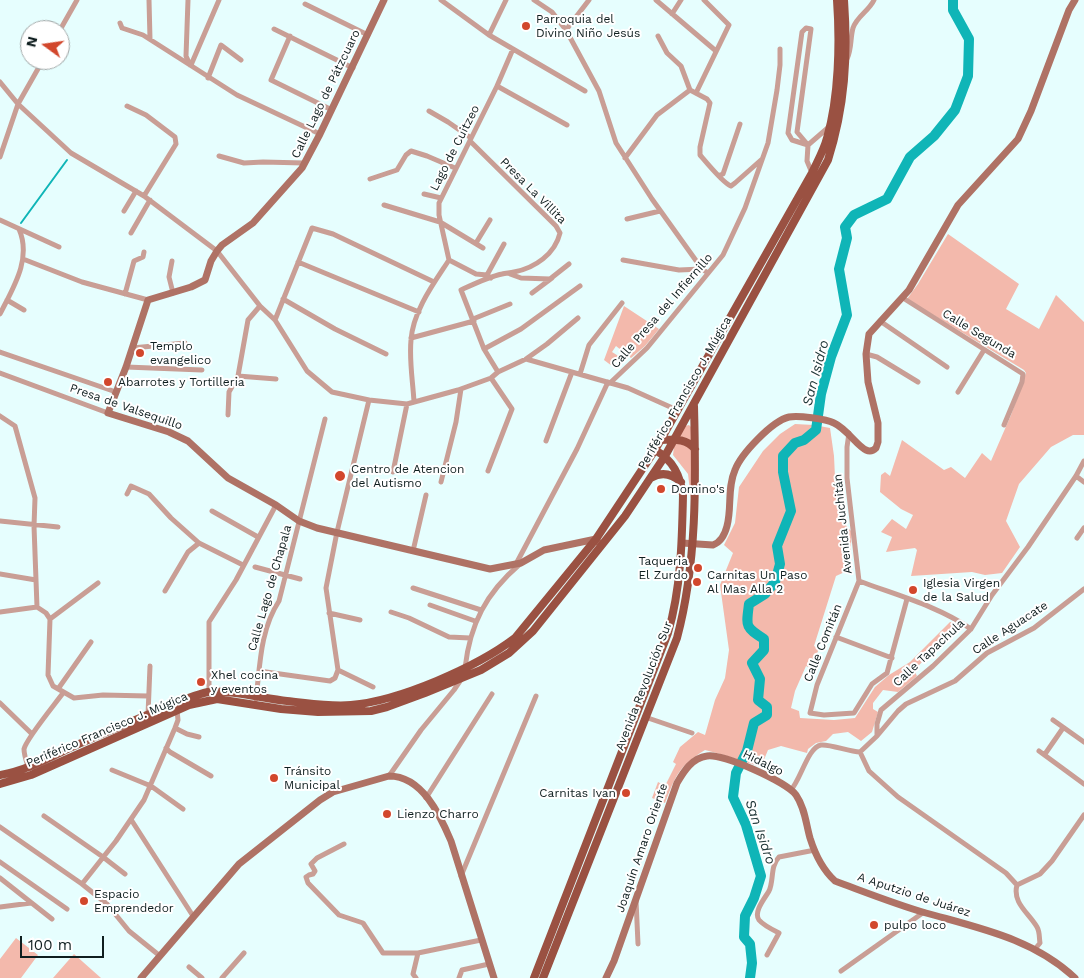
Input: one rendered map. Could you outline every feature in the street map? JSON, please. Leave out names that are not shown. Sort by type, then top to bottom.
[{"type":"main road","name":"Periférico Francisco J. Múgica","points":[[0,784],[177,710],[210,700],[350,705],[382,700],[423,686],[465,668],[498,650],[515,638],[596,538],[655,450],[658,440],[812,173],[827,140],[836,85],[839,30],[837,0]]},
{"type":"main road","name":"Periférico Francisco J. Múgica","points":[[0,775],[30,772],[92,737],[185,699],[210,692],[318,712],[371,710],[387,707],[462,678],[496,662],[521,643],[534,631],[601,548],[665,456],[828,160],[840,117],[846,62],[844,0]]},
{"type":"main road","name":"Avenida Revolución Sur","points":[[543,978],[677,638],[686,603],[692,544],[695,449],[694,404],[690,387]]},
{"type":"main road","points":[[658,440],[683,440],[690,443],[695,449]]},
{"type":"main road","name":"Avenida Revolución Sur","points":[[534,978],[668,633],[677,595],[682,543],[683,495],[676,469],[665,456],[655,450]]},
{"type":"main road","points":[[647,483],[652,477],[662,474],[672,476],[681,482]]},
{"type":"street","points":[[66,20],[77,0]]},
{"type":"street","points":[[149,0],[150,39]]},
{"type":"street","points":[[188,0],[186,56],[190,65]]},
{"type":"street","points":[[190,65],[219,0]]},
{"type":"street","name":"Calle Lago de Pátzcuaro","points":[[148,300],[191,287],[205,280],[211,261],[222,245],[253,223],[304,164],[353,68],[384,0]]},
{"type":"street","points":[[441,0],[489,35],[580,86],[584,91]]},
{"type":"street","points":[[489,35],[506,0]]},
{"type":"street","points":[[534,0],[552,12],[566,30],[598,91],[616,143],[660,211],[702,269],[708,273]]},
{"type":"street","points":[[566,30],[589,0]]},
{"type":"street","points":[[656,0],[716,51]]},
{"type":"street","points":[[672,14],[681,0]]},
{"type":"street","points":[[696,93],[729,25],[704,0]]},
{"type":"street","points":[[846,62],[851,49],[853,27],[862,12],[871,6],[874,0]]},
{"type":"street","points":[[682,543],[713,545],[722,538],[729,518],[731,481],[740,460],[777,423],[791,417],[826,420],[835,423],[850,433],[865,450],[871,451],[876,448],[878,442],[878,423],[869,391],[866,354],[869,334],[910,290],[958,205],[1018,139],[1031,111],[1069,10],[1075,0]]},
{"type":"street","points":[[305,4],[368,35]]},
{"type":"street","points":[[120,23],[122,28],[150,39],[237,96],[320,134]]},
{"type":"street","points":[[274,28],[353,68]]},
{"type":"street","points":[[808,145],[792,140],[789,137],[802,30],[808,28],[811,29],[797,132],[808,145],[808,161],[812,173]]},
{"type":"street","points":[[290,36],[271,80],[332,110]]},
{"type":"street","points":[[658,36],[667,53],[680,66],[690,90],[707,99],[710,104],[699,151],[700,155],[720,175],[726,185],[731,186],[763,158]]},
{"type":"street","points":[[208,78],[221,45],[241,60]]},
{"type":"street","name":"Lago de Cuitzeo","points":[[449,260],[438,209],[441,198],[497,86],[513,49]]},
{"type":"street","name":"Calle Presa del Infiernillo","points":[[465,668],[467,647],[475,621],[501,581],[518,563],[577,449],[609,382],[647,348],[723,255],[735,232],[768,143],[780,65],[780,49]]},
{"type":"street","points":[[799,62],[807,63]]},
{"type":"street","points":[[0,157],[18,104],[37,70]]},
{"type":"street","points":[[0,82],[18,104],[71,153],[150,200],[217,251],[260,306],[275,320],[307,371],[332,392],[369,400],[407,404],[461,389],[491,378],[498,372],[526,359],[578,318]]},
{"type":"street","points":[[497,86],[567,124]]},
{"type":"street","points":[[625,158],[657,115],[690,90]]},
{"type":"street","points":[[127,106],[146,115],[175,137],[176,140],[176,144],[144,196]]},
{"type":"street","points":[[792,107],[800,108]]},
{"type":"street","points":[[429,111],[471,139]]},
{"type":"street","points":[[720,175],[723,174],[740,124]]},
{"type":"street","points":[[808,145],[830,125]]},
{"type":"street","name":"Presa La Villita","points":[[471,139],[556,226],[560,233],[555,245],[546,257],[523,270],[489,277],[461,290],[473,320]]},
{"type":"street","points":[[370,179],[397,170],[406,155],[411,151],[455,168]]},
{"type":"street","points":[[219,156],[244,163],[304,164]]},
{"type":"street","points":[[124,211],[136,191]]},
{"type":"street","points":[[424,194],[441,198]]},
{"type":"street","points":[[131,233],[150,200]]},
{"type":"street","points":[[384,205],[440,222],[483,248]]},
{"type":"street","points":[[627,219],[660,211]]},
{"type":"street","points":[[0,220],[59,247]]},
{"type":"street","points":[[476,243],[490,220]]},
{"type":"street","points":[[275,320],[312,228],[333,234],[434,282]]},
{"type":"street","points":[[0,314],[21,268],[23,259],[22,237],[19,229]]},
{"type":"street","points":[[414,402],[410,358],[411,338],[419,312],[434,282],[449,260],[476,274],[489,277],[504,244]]},
{"type":"street","points":[[126,294],[134,261],[143,257],[144,252]]},
{"type":"street","points":[[23,259],[82,282],[148,300],[126,367],[108,413]]},
{"type":"street","points":[[623,260],[679,270],[702,269]]},
{"type":"street","points":[[172,261],[169,277],[173,293]]},
{"type":"street","points":[[298,262],[419,312]]},
{"type":"street","points":[[532,293],[569,264]]},
{"type":"street","points":[[505,273],[521,278],[552,278]]},
{"type":"street","points":[[470,286],[476,274]]},
{"type":"street","points":[[484,349],[521,329],[580,286]]},
{"type":"street","name":"Calle Segunda","points":[[903,298],[1023,374],[1022,382],[1004,425]]},
{"type":"street","points":[[283,299],[335,329],[386,354]]},
{"type":"street","points":[[7,300],[24,310]]},
{"type":"street","points":[[580,374],[589,346],[622,303]]},
{"type":"street","points":[[411,338],[473,320],[510,304]]},
{"type":"street","points":[[228,415],[229,392],[238,376],[248,320],[260,306]]},
{"type":"street","points":[[473,320],[484,349],[498,372]]},
{"type":"street","points":[[880,321],[946,367]]},
{"type":"street","points":[[132,348],[185,343]]},
{"type":"street","points":[[958,392],[984,350]]},
{"type":"street","points":[[0,352],[116,392]]},
{"type":"street","points":[[866,354],[877,357],[918,382]]},
{"type":"street","points":[[526,359],[609,382],[645,395],[677,410]]},
{"type":"street","points":[[126,367],[202,370]]},
{"type":"street","points":[[546,441],[572,372]]},
{"type":"street","name":"Presa de Valsequillo","points":[[0,373],[108,413],[169,432],[188,441],[228,478],[300,521],[317,528],[490,569],[518,563],[544,550],[596,538]]},
{"type":"street","points":[[238,376],[276,379]]},
{"type":"street","points":[[488,471],[512,408],[491,378]]},
{"type":"street","points":[[441,482],[456,422],[461,389]]},
{"type":"street","points":[[259,671],[330,681],[335,678],[338,670],[326,588],[337,532],[369,400]]},
{"type":"street","points":[[393,472],[407,404]]},
{"type":"street","points":[[0,415],[15,426],[35,498],[34,526],[37,607]]},
{"type":"street","name":"Calle Lago de Chapala","points":[[256,701],[261,648],[271,613],[279,601],[325,419]]},
{"type":"street","name":"Avenida Juchitán","points":[[850,433],[847,447],[847,478],[859,581],[957,619],[971,629]]},
{"type":"street","name":"Calle Tapachula","points":[[877,736],[877,724],[881,710],[933,666],[971,629],[992,594],[1028,547],[1084,461]]},
{"type":"street","points":[[1076,476],[1084,482]]},
{"type":"street","points":[[127,494],[131,486],[149,494],[171,518],[199,543],[243,565]]},
{"type":"street","points":[[413,551],[426,495]]},
{"type":"street","points":[[210,692],[209,622],[236,580],[276,505]]},
{"type":"street","points":[[212,511],[258,537]]},
{"type":"street","points":[[0,521],[58,527]]},
{"type":"street","points":[[1076,538],[1084,528]]},
{"type":"street","points":[[596,538],[601,548]]},
{"type":"street","points":[[165,591],[188,552],[199,543]]},
{"type":"street","points":[[254,567],[300,579]]},
{"type":"street","points":[[0,574],[36,580]]},
{"type":"street","name":"Calle Comitán","points":[[859,581],[817,685],[810,713],[824,715],[854,714],[872,684],[887,673],[892,658]]},
{"type":"street","points":[[50,619],[98,583]]},
{"type":"street","points":[[413,588],[481,610]]},
{"type":"street","name":"Calle Aguacate","points":[[877,736],[906,704],[955,681],[987,653],[1034,628],[1084,589]]},
{"type":"street","points":[[836,637],[892,658],[907,599]]},
{"type":"street","points":[[430,605],[475,621]]},
{"type":"street","points":[[0,612],[37,607],[46,613],[50,619],[48,675],[53,686],[63,692],[74,698],[109,695],[148,696]]},
{"type":"street","points":[[391,612],[410,618],[449,638],[470,638]]},
{"type":"street","points":[[329,613],[360,620]]},
{"type":"street","points":[[58,689],[90,642]]},
{"type":"street","points":[[148,715],[150,666]]},
{"type":"street","points":[[338,670],[372,687]]},
{"type":"street","points":[[389,776],[420,730],[462,678]]},
{"type":"street","points":[[30,772],[24,756],[24,748],[63,692]]},
{"type":"street","points":[[426,798],[492,694]]},
{"type":"street","points":[[461,876],[536,696]]},
{"type":"street","points":[[0,703],[32,734]]},
{"type":"street","points":[[82,884],[132,820],[144,800],[178,720],[177,710]]},
{"type":"street","points":[[645,717],[692,733]]},
{"type":"street","points":[[1053,720],[1084,742]]},
{"type":"street","points":[[175,728],[198,737]]},
{"type":"street","points":[[1063,728],[1042,753],[1084,784]]},
{"type":"street","points":[[860,752],[877,736]]},
{"type":"street","points":[[791,790],[803,770],[808,756],[816,748],[822,745],[860,752]]},
{"type":"street","points":[[166,748],[211,776]]},
{"type":"street","points":[[860,752],[868,771],[898,796],[1006,874],[1017,885]]},
{"type":"street","name":"Joaquín Amaro Oriente","points":[[606,978],[614,961],[677,783],[691,763],[699,758],[716,756],[725,758]]},
{"type":"street","name":"Hidalgo","points":[[725,758],[759,772],[791,790]]},
{"type":"street","points":[[112,770],[151,786],[183,809]]},
{"type":"street","points":[[142,977],[239,864],[320,800],[333,792],[389,776],[398,776],[410,781],[426,798],[442,821],[451,841],[494,978]]},
{"type":"street","name":"A Aputzio de Juárez","points":[[791,790],[803,808],[815,850],[824,869],[835,881],[1016,941],[1048,955],[1075,978]]},
{"type":"street","points":[[1035,949],[1040,943],[1038,929],[1018,900],[1015,891],[1017,885],[1040,874],[1084,815]]},
{"type":"street","points":[[44,816],[125,874]]},
{"type":"street","points":[[132,820],[193,916]]},
{"type":"street","points":[[0,827],[82,884],[107,904],[129,931],[160,956]]},
{"type":"street","points":[[344,844],[317,858],[312,864],[315,871],[306,877],[308,883],[339,915],[363,923],[383,953],[418,953],[481,940]]},
{"type":"street","points":[[768,955],[779,934],[760,921],[758,916],[760,903],[770,889],[774,864],[779,858],[815,850]]},
{"type":"street","points":[[0,862],[67,910]]},
{"type":"street","points":[[0,878],[52,919]]},
{"type":"street","points":[[636,898],[638,944]]},
{"type":"street","points":[[0,907],[31,903]]},
{"type":"street","points":[[841,972],[924,912]]},
{"type":"street","points":[[416,978],[413,974],[418,953]]},
{"type":"street","points":[[222,978],[244,954]]},
{"type":"street","points":[[459,978],[462,970],[489,964]]},
{"type":"street","points":[[189,967],[202,978]]},
{"type":"shaded area","points":[[948,234],[1019,284],[1006,309],[1039,329],[1056,295],[1084,322],[1084,435],[1073,435],[1051,447],[1019,484],[1006,521],[1020,547],[1002,573],[985,575],[972,572],[911,576],[917,550],[915,548],[886,552],[892,537],[881,532],[892,519],[906,529],[913,515],[901,509],[880,492],[881,475],[885,472],[890,476],[902,440],[944,470],[951,467],[965,478],[982,453],[991,461],[1011,415],[1026,373],[907,299]]},
{"type":"shaded area","points":[[624,306],[659,329],[645,346],[631,358],[616,346],[612,352],[620,357],[612,366],[604,360]]},
{"type":"shaded area","points":[[795,424],[830,428],[834,456],[836,499],[841,520],[852,532],[849,570],[836,576],[814,646],[819,649],[814,660],[811,658],[808,667],[806,666],[795,691],[791,708],[799,711],[800,718],[834,720],[855,718],[875,687],[889,675],[910,662],[950,622],[960,625],[914,670],[917,676],[898,692],[883,690],[873,703],[873,709],[878,712],[872,732],[861,741],[848,732],[833,734],[826,741],[816,743],[808,749],[807,753],[781,746],[768,750],[761,767],[705,750],[679,772],[665,803],[652,798],[658,782],[665,786],[676,764],[673,762],[680,747],[698,732],[705,735],[715,700],[725,678],[729,650],[720,585],[733,553],[724,545],[735,523],[739,487],[763,451],[780,434]]},
{"type":"shaded area","points":[[689,425],[691,427],[691,499],[688,474],[673,455],[674,447],[685,426]]},
{"type":"shaded area","points":[[16,938],[38,955],[21,978],[0,978],[0,959]]},
{"type":"shaded area","points":[[74,954],[101,978],[53,978]]},
{"type":"waterway","name":"San Isidro","points":[[750,978],[752,963],[750,944],[744,937],[745,916],[754,898],[761,876],[746,825],[733,797],[736,773],[747,751],[754,723],[767,715],[767,707],[758,700],[760,679],[752,663],[764,650],[764,639],[753,632],[748,626],[749,604],[765,594],[775,582],[780,564],[777,546],[791,511],[783,472],[783,456],[795,443],[804,440],[816,430],[821,394],[831,357],[847,315],[839,269],[847,238],[845,227],[854,215],[887,199],[910,157],[934,136],[955,110],[968,76],[969,39],[953,10],[953,0]]},
{"type":"waterway","points":[[21,223],[67,160]]},
{"type":"place","name":"Parroquia del Divino Niño Jesús","points":[[526,26]]},
{"type":"place","name":"Templo evangelico","points":[[140,353]]},
{"type":"place","name":"Abarrotes y Tortilleria","points":[[108,382]]},
{"type":"place","name":"Centro de Atencion del Autismo","points":[[340,476]]},
{"type":"place","name":"Domino's","points":[[661,489]]},
{"type":"place","name":"Taqueria El Zurdo","points":[[698,568]]},
{"type":"place","name":"Carnitas Un Paso Al Mas Alla 2","points":[[697,582]]},
{"type":"place","name":"Iglesia Virgen de la Salud","points":[[913,590]]},
{"type":"place","name":"Xhel cocina y eventos","points":[[201,682]]},
{"type":"place","name":"Tránsito Municipal","points":[[274,778]]},
{"type":"place","name":"Carnitas Ivan","points":[[626,793]]},
{"type":"place","name":"Lienzo Charro","points":[[387,814]]},
{"type":"place","name":"Espacio Emprendedor","points":[[84,901]]},
{"type":"place","name":"pulpo loco","points":[[874,925]]}]
